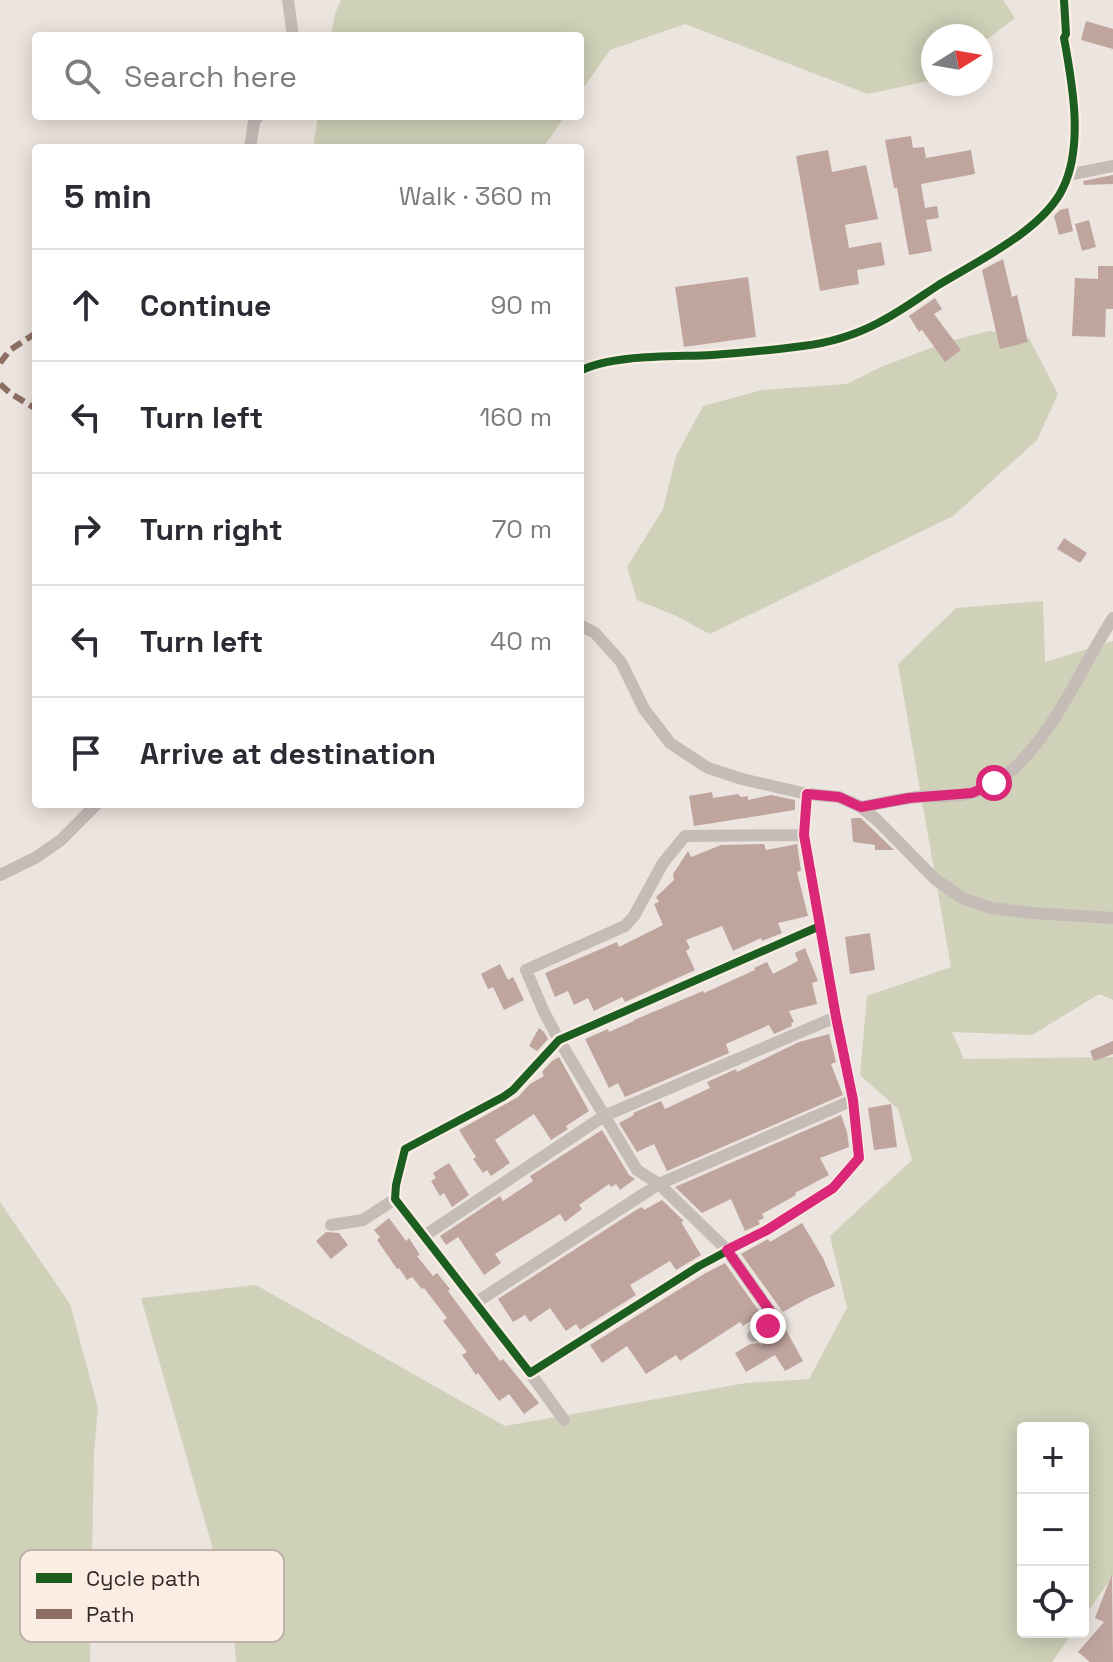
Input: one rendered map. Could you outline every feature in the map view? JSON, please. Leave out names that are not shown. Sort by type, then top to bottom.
[{"type":"street","points":[[288,0],[292,32]]},
{"type":"street","points":[[584,369],[631,358],[716,355],[806,346],[846,336],[879,323],[1024,232],[1049,210],[1063,188],[1075,139],[1072,86],[1064,38],[1064,0]]},
{"type":"street","points":[[251,144],[255,120]]},
{"type":"street","points":[[1068,175],[1113,166]]},
{"type":"street","points":[[861,807],[909,798],[972,793],[994,783],[1019,764],[1048,729],[1113,618]]},
{"type":"street","points":[[584,627],[595,633],[621,662],[644,709],[670,743],[708,768],[807,794],[839,797],[861,807],[935,879],[962,898],[991,908],[1113,918]]},
{"type":"street","points":[[530,1373],[658,1291],[767,1230],[833,1188],[859,1158],[853,1100],[804,835],[807,794]]},
{"type":"street","points":[[0,875],[35,858],[61,840],[93,808]]},
{"type":"street","points":[[753,1336],[768,1326],[772,1314],[727,1250],[659,1184],[637,1170],[559,1040],[526,970],[625,926],[634,916],[663,863],[685,836],[804,835]]},
{"type":"street","points":[[564,1420],[395,1199],[405,1149],[513,1090],[559,1040],[820,926]]},
{"type":"street","points":[[424,1236],[604,1116],[836,1017]]},
{"type":"street","points":[[475,1303],[659,1184],[853,1100]]},
{"type":"street","points":[[331,1225],[363,1220],[395,1199]]},
{"type":"green space","points":[[341,0],[1003,0],[1015,18],[993,35],[993,24],[921,24],[921,83],[868,94],[685,24],[610,50],[584,87],[584,32],[332,32]]},
{"type":"green space","points":[[317,120],[562,120],[546,144],[314,144]]},
{"type":"green space","points":[[989,331],[1029,338],[1058,394],[1037,440],[953,516],[710,634],[637,600],[627,567],[663,509],[676,456],[703,406],[762,390],[847,384],[946,342]]},
{"type":"green space","points":[[1043,601],[1045,662],[1113,641],[1113,1000],[1099,994],[1032,1035],[952,1032],[964,1059],[1113,1057],[1113,1576],[1089,1610],[1089,1422],[1017,1422],[1017,1638],[1069,1638],[1052,1662],[236,1662],[235,1642],[284,1642],[284,1550],[213,1550],[141,1298],[256,1285],[505,1426],[746,1383],[809,1379],[847,1308],[830,1236],[912,1160],[898,1109],[860,1075],[867,996],[951,967],[898,664],[956,608]]},
{"type":"green space","points":[[0,1202],[70,1304],[98,1408],[92,1550],[20,1550],[20,1642],[90,1642],[90,1662],[0,1662]]},
{"type":"building","points":[[1086,21],[1113,29],[1113,49],[1081,40]]},
{"type":"building","points":[[911,136],[913,148],[924,147],[926,158],[971,150],[975,174],[921,184],[925,208],[937,206],[939,218],[926,220],[932,251],[909,255],[885,140]]},
{"type":"building","points":[[828,150],[832,172],[866,165],[878,219],[845,225],[849,248],[881,242],[885,265],[857,270],[859,284],[820,291],[796,156]]},
{"type":"building","points":[[1113,175],[1113,184],[1084,185],[1083,181]]},
{"type":"building","points":[[1068,208],[1073,231],[1059,235],[1054,216]]},
{"type":"building","points":[[1089,220],[1096,247],[1082,251],[1075,224]]},
{"type":"building","points":[[1003,259],[1012,297],[1017,295],[1028,342],[1000,349],[982,270]]},
{"type":"building","points":[[1098,266],[1113,266],[1113,309],[1106,309],[1105,337],[1072,336],[1075,278],[1098,279]]},
{"type":"building","points":[[748,277],[756,337],[684,347],[675,287]]},
{"type":"building","points":[[935,298],[942,309],[934,314],[961,350],[945,362],[909,316]]},
{"type":"building","points":[[1064,538],[1087,553],[1080,563],[1057,549]]},
{"type":"building","points":[[712,792],[713,798],[738,794],[748,796],[748,800],[771,795],[795,800],[795,810],[694,826],[689,796]]},
{"type":"building","points":[[861,818],[894,850],[875,850],[875,845],[853,842],[851,819]]},
{"type":"building","points":[[764,844],[766,850],[797,844],[801,871],[797,872],[808,916],[778,923],[782,933],[762,941],[761,938],[733,951],[722,926],[686,940],[690,948],[686,951],[695,970],[625,1002],[622,997],[594,1011],[588,998],[574,1005],[568,991],[555,997],[545,973],[617,942],[619,947],[663,925],[654,904],[659,902],[656,897],[674,880],[673,874],[688,851],[691,857],[721,845]]},
{"type":"building","points":[[870,933],[875,970],[850,974],[845,937]]},
{"type":"building","points":[[805,948],[818,981],[812,983],[817,1004],[789,1011],[794,1022],[792,1026],[774,1034],[769,1025],[726,1044],[729,1053],[625,1097],[618,1083],[609,1088],[585,1039],[704,993],[767,962],[773,974],[798,961],[795,953]]},
{"type":"building","points":[[500,964],[508,980],[513,977],[524,1000],[504,1010],[493,987],[488,989],[481,974]]},
{"type":"building","points":[[539,1028],[548,1039],[537,1051],[529,1046]]},
{"type":"building","points":[[829,1034],[836,1062],[831,1064],[843,1095],[667,1171],[654,1144],[637,1152],[619,1123],[661,1101],[665,1109],[710,1088],[707,1082],[736,1069],[737,1072],[799,1042]]},
{"type":"building","points":[[1113,1041],[1113,1054],[1094,1061],[1090,1051]]},
{"type":"building","points":[[559,1057],[589,1111],[551,1140],[534,1114],[495,1140],[510,1163],[491,1176],[487,1170],[483,1173],[459,1130],[518,1097],[530,1084],[544,1076],[542,1072]]},
{"type":"building","points":[[891,1104],[897,1147],[874,1150],[868,1108]]},
{"type":"building","points":[[841,1115],[849,1147],[820,1158],[829,1175],[762,1214],[764,1218],[758,1221],[760,1224],[745,1231],[731,1199],[702,1213],[675,1187]]},
{"type":"building","points":[[602,1130],[629,1175],[635,1179],[620,1190],[616,1184],[611,1187],[609,1184],[579,1205],[582,1209],[565,1222],[560,1214],[495,1254],[501,1263],[484,1275],[458,1237],[446,1245],[440,1236],[500,1196],[503,1201],[533,1181],[530,1176]]},
{"type":"building","points":[[449,1163],[469,1195],[452,1207],[444,1193],[440,1196],[431,1181],[436,1178],[433,1173]]},
{"type":"building","points":[[662,1200],[684,1221],[681,1222],[701,1255],[676,1270],[670,1261],[630,1285],[636,1295],[580,1330],[576,1324],[566,1331],[550,1308],[530,1322],[525,1315],[513,1322],[498,1299],[636,1210],[642,1207],[644,1210]]},
{"type":"building","points":[[389,1218],[406,1241],[409,1238],[420,1255],[417,1256],[433,1276],[437,1273],[450,1289],[448,1291],[500,1361],[503,1359],[539,1403],[524,1414],[509,1394],[499,1401],[478,1373],[476,1375],[462,1355],[467,1352],[443,1321],[447,1318],[424,1288],[412,1277],[407,1280],[397,1269],[377,1240],[380,1237],[374,1230]]},
{"type":"building","points":[[802,1223],[835,1286],[783,1312],[741,1254],[768,1239],[770,1242]]},
{"type":"building","points":[[326,1232],[339,1233],[348,1245],[331,1259],[316,1241]]},
{"type":"building","points":[[725,1263],[761,1314],[743,1326],[740,1322],[680,1361],[676,1355],[646,1374],[627,1346],[602,1363],[590,1345]]},
{"type":"building","points":[[786,1330],[803,1361],[785,1371],[775,1355],[746,1372],[735,1353],[750,1344],[760,1345]]},
{"type":"building","points":[[1112,1574],[1113,1662],[1090,1662],[1078,1652],[1104,1622],[1095,1618]]},
{"type":"marked path","points":[[0,363],[10,350],[32,336]]},
{"type":"marked path","points":[[0,384],[32,407]]},
{"type":"cycle path","points":[[584,369],[626,359],[758,351],[812,345],[841,338],[894,314],[1026,230],[1054,203],[1063,188],[1073,153],[1074,113],[1064,38],[1064,0]]},
{"type":"cycle path","points":[[807,794],[804,835],[853,1100],[859,1158],[833,1188],[767,1230],[699,1266],[530,1373],[395,1199],[405,1149],[513,1090],[559,1040],[820,926]]},
{"type":"route","points":[[768,1326],[772,1314],[727,1250],[767,1230],[833,1188],[859,1158],[853,1100],[804,835],[807,794],[839,797],[861,807],[909,798],[972,793],[994,783]]}]
